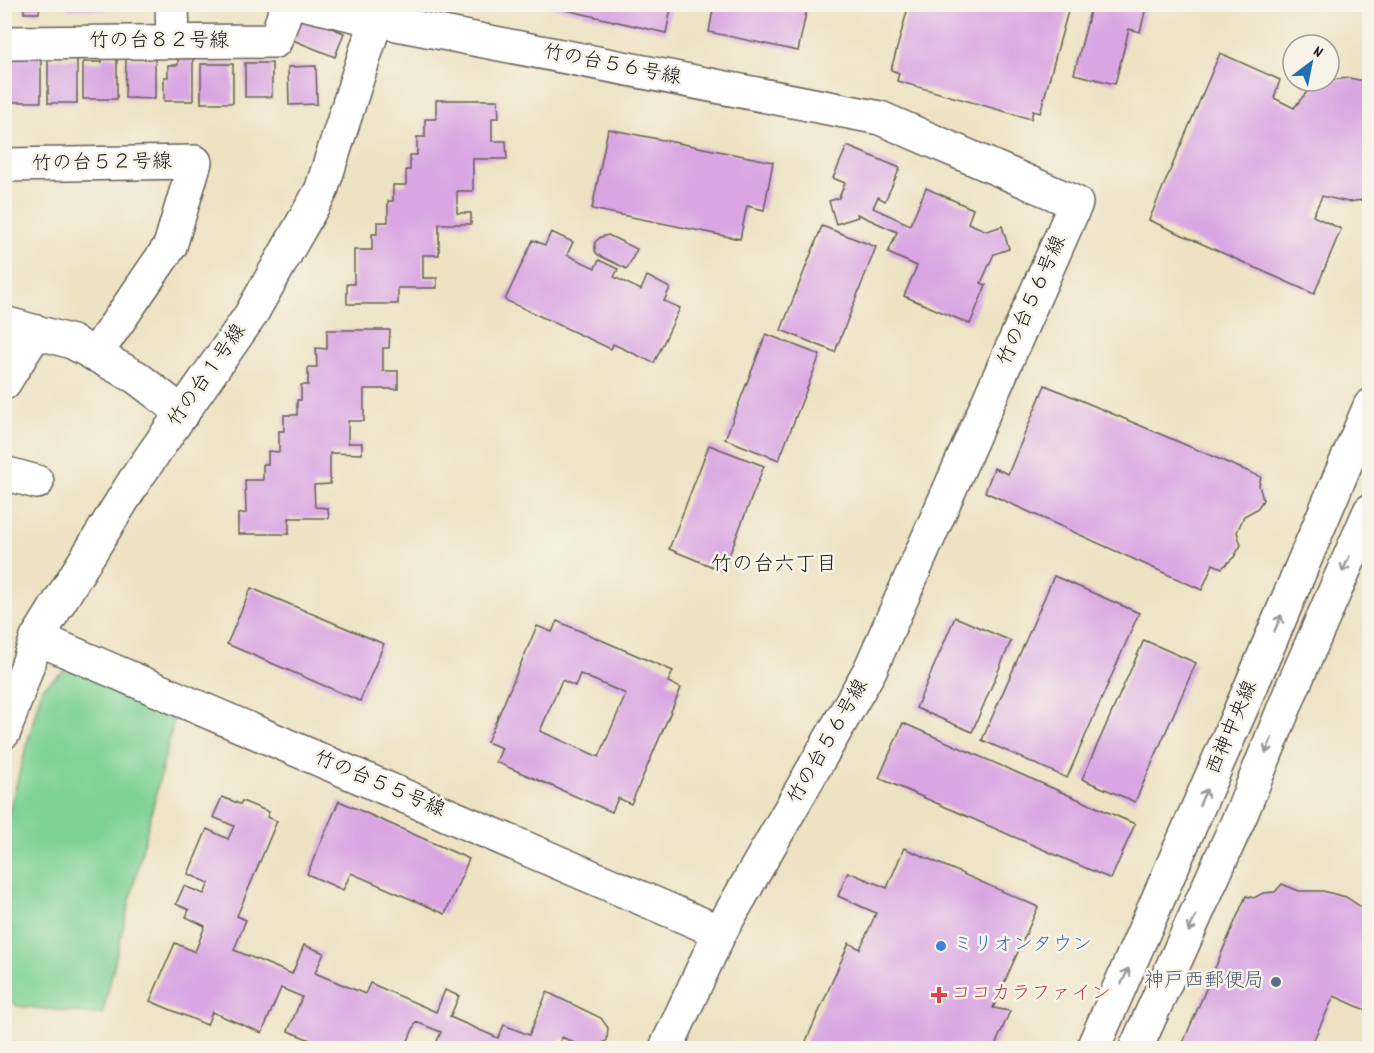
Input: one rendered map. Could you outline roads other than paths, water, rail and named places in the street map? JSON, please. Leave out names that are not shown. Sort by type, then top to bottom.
[{"type":"street","points":[[172,4],[173,42]]},
{"type":"street","name":"竹の台８２号線","points":[[4,42],[275,41],[288,4]]},
{"type":"street","points":[[306,4],[377,12]]},
{"type":"street","name":"竹の台１号線","points":[[4,732],[37,638],[135,480],[250,316],[321,191],[377,12]]},
{"type":"street","name":"竹の台５６号線","points":[[377,12],[880,118],[1076,203],[870,670],[720,932],[666,1048]]},
{"type":"street","name":"竹の台５２号線","points":[[4,165],[195,162],[170,246],[95,355]]},
{"type":"street","points":[[4,323],[72,342],[136,377],[183,413]]},
{"type":"street","points":[[4,383],[36,332]]},
{"type":"street","name":"西神中央線","points":[[1093,1048],[1370,406]]},
{"type":"street","points":[[4,473],[37,483]]},
{"type":"street","name":"西神中央線","points":[[1136,1048],[1242,812],[1291,691],[1370,511]]},
{"type":"street","name":"竹の台５５号線","points":[[37,638],[720,932]]},
{"type":"street","points":[[1255,677],[1291,691]]},
{"type":"place","name":"ミリオンタウン","points":[[941,946]]},
{"type":"place","name":"神戸西郵便局","points":[[1276,982]]},
{"type":"place","name":"ココカラファイン","points":[[939,995]]},
{"type":"district","name":"竹の台六丁目","points":[[774,566]]}]
